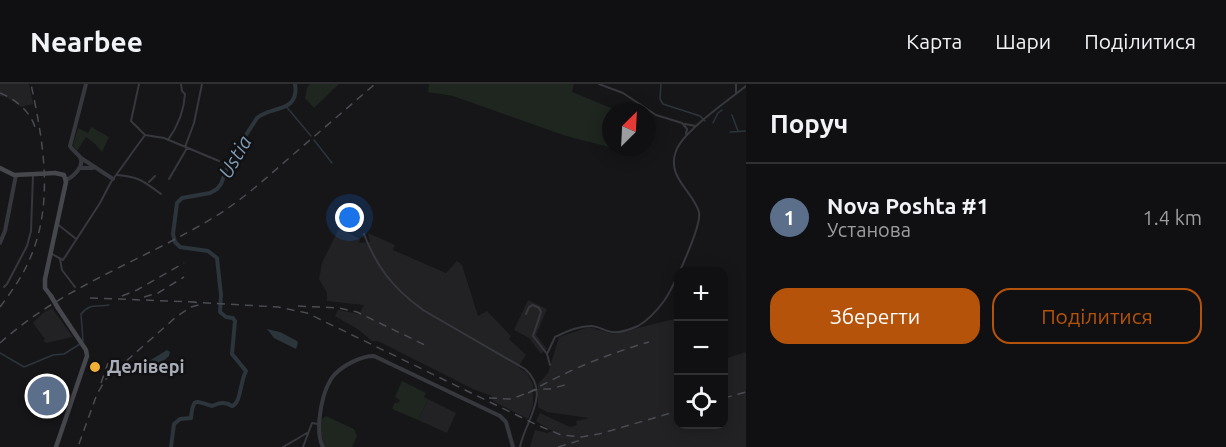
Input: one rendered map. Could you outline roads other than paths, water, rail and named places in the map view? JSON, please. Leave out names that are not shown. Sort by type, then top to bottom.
[{"type":"main road","points":[[0,168],[16,175],[55,173],[64,175],[66,180],[44,283],[86,350],[87,356],[56,447]]},
{"type":"street","points":[[86,84],[70,146],[94,168],[113,179]]},
{"type":"street","points":[[139,84],[131,121],[146,135],[168,140],[219,161]]},
{"type":"street","points":[[168,140],[176,130],[184,101],[185,94],[181,84]]},
{"type":"street","points":[[169,179],[186,148],[202,84]]},
{"type":"street","points":[[599,84],[623,93],[656,115],[696,126]]},
{"type":"street","points":[[736,84],[736,94]]},
{"type":"street","points":[[547,354],[555,337],[583,327],[592,326],[613,332],[639,325],[666,298],[695,236],[699,218],[695,205],[678,179],[674,162],[676,150],[696,126],[746,86]]},
{"type":"street","points":[[682,123],[687,129],[685,137]]},
{"type":"street","points":[[60,259],[62,260],[113,179],[146,135]]},
{"type":"street","points":[[66,180],[72,177],[79,168],[81,158]]},
{"type":"street","points":[[79,168],[94,168]]},
{"type":"street","points":[[4,287],[30,239],[34,174]]},
{"type":"street","points":[[0,243],[5,231],[16,175]]},
{"type":"street","points":[[117,175],[129,175],[148,183],[161,194]]},
{"type":"street","points":[[148,183],[155,176]]},
{"type":"street","points":[[56,223],[76,239]]},
{"type":"street","points":[[364,234],[373,256],[386,276],[407,298],[423,310],[525,369],[532,377],[537,389],[537,404],[520,447]]},
{"type":"street","points":[[50,253],[60,259],[62,270],[75,287]]},
{"type":"street","points":[[526,314],[532,305],[539,308],[541,312],[533,336],[547,354],[550,365]]},
{"type":"street","points":[[323,447],[318,424],[333,375],[369,356],[377,356],[500,416],[506,422],[513,447]]},
{"type":"street","points":[[303,447],[312,423],[318,424]]},
{"type":"street","points":[[283,447],[307,433]]},
{"type":"waterway","name":"Ustia","points":[[171,447],[174,424],[180,419],[191,418],[196,402],[212,406],[222,403],[232,406],[235,404],[246,371],[232,354],[235,321],[220,312],[221,295],[217,258],[208,251],[180,247],[175,242],[173,234],[177,203],[182,198],[210,193],[217,189],[231,158],[257,118],[289,104],[293,100],[295,84]]},
{"type":"waterway","points":[[661,84],[660,99],[663,104],[700,116],[705,121]]},
{"type":"waterway","name":"Ustia","points":[[286,106],[289,110]]},
{"type":"waterway","points":[[713,123],[722,110]]},
{"type":"waterway","points":[[290,111],[311,136]]},
{"type":"waterway","points":[[732,115],[738,131]]},
{"type":"waterway","points":[[730,132],[746,131]]},
{"type":"waterway","points":[[314,140],[332,163]]},
{"type":"waterway","points":[[83,341],[81,314],[90,307],[109,305]]},
{"type":"waterway","points":[[0,353],[24,367],[53,355],[64,354],[80,344]]},
{"type":"railway","points":[[0,307],[28,263],[38,235],[42,214],[44,170],[31,84]]},
{"type":"railway","points":[[0,343],[24,323],[77,289],[189,232],[226,210],[262,182],[375,84]]},
{"type":"railway","points":[[0,93],[22,107],[31,118],[36,130]]},
{"type":"railway","points":[[122,296],[184,263]]},
{"type":"railway","points":[[144,297],[158,293],[184,277]]},
{"type":"railway","points":[[90,298],[196,302]]},
{"type":"railway","points":[[189,302],[278,307],[307,313],[561,435],[581,437],[599,434],[674,412]]},
{"type":"railway","points":[[79,444],[97,394],[106,379],[176,317],[191,307],[199,305]]},
{"type":"railway","points":[[298,306],[339,308],[357,312],[427,346]]},
{"type":"railway","points":[[528,393],[587,364],[649,342]]},
{"type":"railway","points":[[101,383],[108,363]]},
{"type":"railway","points":[[489,398],[511,399],[538,389],[565,385]]},
{"type":"railway","points":[[728,397],[746,392]]},
{"type":"railway","points":[[558,447],[581,440]]},
{"type":"place","name":"Делівері","points":[[95,367]]},
{"type":"place","name":"Nova Poshta #1","points":[[47,396]]}]
